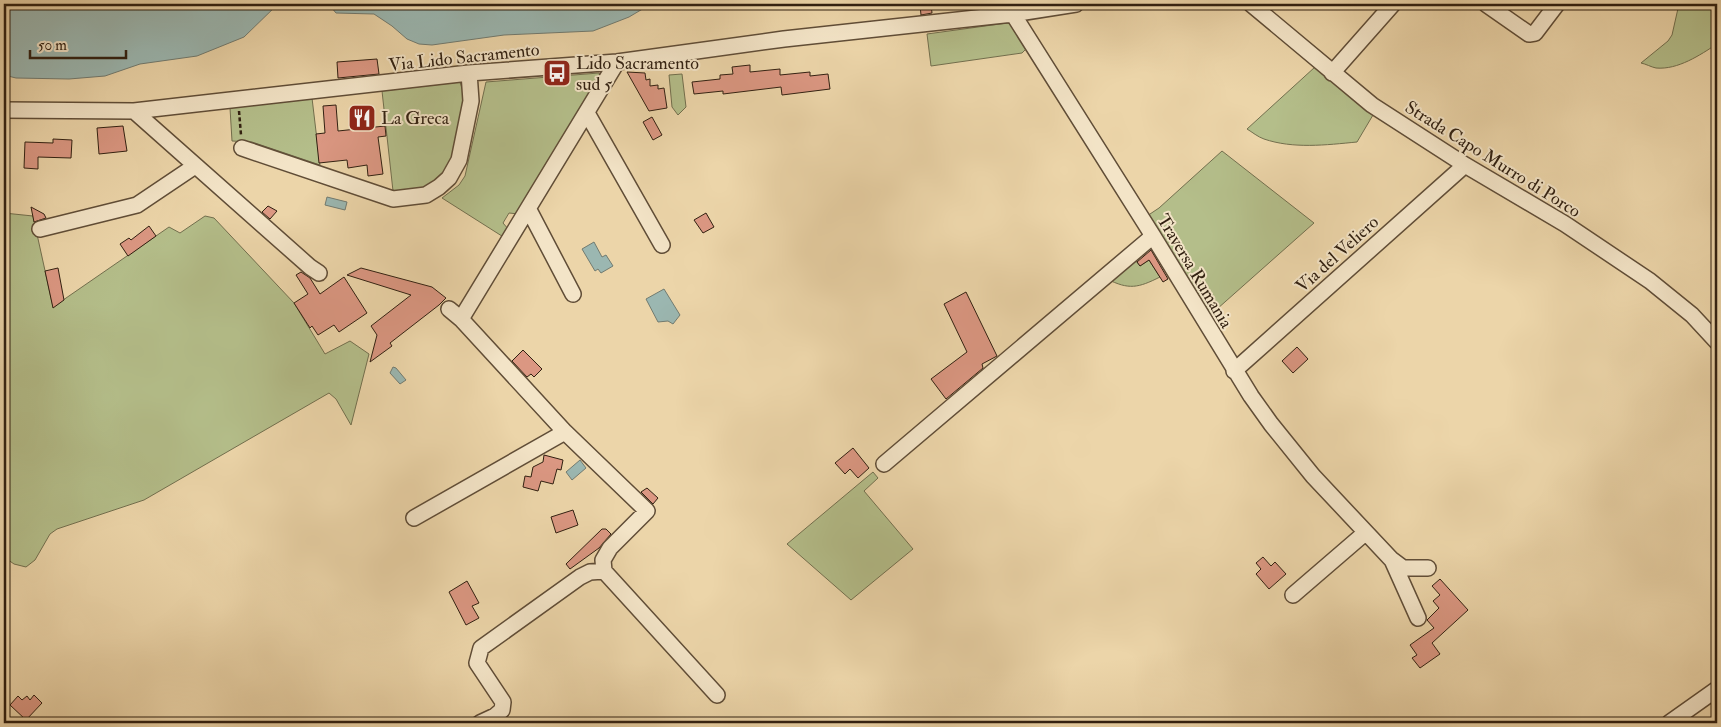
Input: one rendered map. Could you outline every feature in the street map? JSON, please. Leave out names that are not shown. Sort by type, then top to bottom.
[{"type":"street","name":"Via Lido Sacramento","points":[[4,110],[134,112],[469,74],[617,62],[784,39],[1013,14],[1076,4]]},
{"type":"street","name":"Strada Capo Murro di Porco","points":[[1251,4],[1372,105],[1565,224],[1650,281],[1692,315],[1717,342]]},
{"type":"street","points":[[1332,73],[1393,4]]},
{"type":"street","points":[[1486,4],[1529,34],[1535,33],[1557,4]]},
{"type":"street","name":"Traversa Rumania","points":[[1013,14],[1153,236],[1234,371],[1277,432],[1313,476],[1365,533],[1391,558]]},
{"type":"street","points":[[461,319],[529,210],[617,62]]},
{"type":"street","points":[[242,148],[393,199],[426,194],[439,187],[449,178],[459,160],[471,100],[469,74]]},
{"type":"street","points":[[134,112],[319,273]]},
{"type":"street","points":[[587,113],[662,245]]},
{"type":"street","name":"Via del Veliero","points":[[1234,371],[1465,164]]},
{"type":"street","points":[[40,228],[137,205],[195,166]]},
{"type":"street","points":[[529,210],[573,294]]},
{"type":"street","points":[[884,464],[1153,236]]},
{"type":"street","points":[[449,309],[461,319],[564,432],[648,510],[610,548],[603,560],[604,571],[717,695]]},
{"type":"street","points":[[414,518],[564,432]]},
{"type":"street","points":[[1293,595],[1365,533]]},
{"type":"street","points":[[1391,558],[1403,568],[1428,568]]},
{"type":"street","points":[[1391,558],[1418,618]]},
{"type":"street","points":[[480,723],[495,716],[502,710],[503,702],[477,663],[481,648],[580,576],[590,572],[604,571]]},
{"type":"street","points":[[1669,723],[1717,689]]},
{"type":"path","points":[[239,100],[242,148]]},
{"type":"green space","points":[[1679,4],[1717,4],[1717,44],[1688,61],[1672,67],[1656,68],[1641,63],[1668,41],[1672,35]]},
{"type":"green space","points":[[1007,23],[1013,25],[1027,48],[1022,53],[931,66],[927,34]]},
{"type":"green space","points":[[1315,67],[1373,115],[1357,142],[1310,145],[1286,144],[1264,139],[1247,129]]},
{"type":"green space","points":[[599,73],[602,78],[519,214],[509,213],[503,223],[509,230],[505,238],[442,198],[459,185],[465,176],[486,82]]},
{"type":"green space","points":[[682,74],[686,107],[678,115],[672,107],[669,75]]},
{"type":"green space","points":[[460,82],[465,104],[449,171],[427,188],[400,192],[393,191],[382,91]]},
{"type":"green space","points":[[312,98],[320,165],[252,142],[232,141],[230,108]]},
{"type":"green space","points":[[1222,151],[1314,223],[1208,317],[1147,216],[1159,208]]},
{"type":"green space","points":[[4,213],[33,216],[53,307],[169,227],[180,233],[205,216],[214,218],[294,303],[325,354],[350,341],[369,354],[351,425],[336,399],[329,393],[144,500],[57,529],[50,534],[35,560],[26,567],[14,564],[4,557]]},
{"type":"green space","points":[[1133,257],[1140,266],[1149,260],[1160,277],[1146,284],[1134,286],[1121,285],[1107,279]]},
{"type":"green space","points":[[873,472],[878,478],[864,491],[913,549],[851,600],[787,544]]},
{"type":"water","points":[[4,4],[278,4],[244,37],[197,56],[140,64],[105,76],[69,79],[16,78],[4,75]]},
{"type":"water","points":[[332,4],[651,4],[629,17],[593,31],[504,35],[432,45],[419,44],[407,39],[374,14],[336,13],[331,7]]},
{"type":"water","points":[[327,197],[347,202],[345,210],[325,205]]},
{"type":"water","points":[[594,242],[602,257],[606,255],[613,266],[601,273],[598,269],[595,271],[582,249]]},
{"type":"water","points":[[664,289],[680,315],[673,324],[668,321],[658,322],[646,299]]},
{"type":"water","points":[[393,367],[406,380],[400,384],[390,373]]},
{"type":"water","points":[[580,460],[586,468],[572,480],[566,472]]},
{"type":"building","points":[[931,4],[932,13],[921,15],[920,5]]},
{"type":"building","points":[[377,59],[379,74],[338,78],[337,62]]},
{"type":"building","points":[[750,65],[750,72],[780,69],[780,75],[810,72],[810,76],[828,74],[830,89],[782,95],[781,87],[723,94],[723,91],[694,94],[692,82],[720,79],[720,75],[733,74],[732,67]]},
{"type":"building","points":[[627,72],[645,73],[646,80],[650,79],[650,86],[658,85],[658,89],[664,88],[667,108],[649,111]]},
{"type":"building","points":[[336,105],[338,131],[385,126],[386,136],[378,137],[383,174],[368,176],[367,165],[348,168],[347,160],[319,163],[316,134],[325,133],[323,106]]},
{"type":"building","points":[[652,117],[662,135],[653,140],[643,122]]},
{"type":"building","points":[[123,126],[127,151],[99,154],[97,128]]},
{"type":"building","points":[[53,139],[72,140],[71,158],[38,157],[38,169],[24,168],[25,142],[53,143]]},
{"type":"building","points":[[268,206],[277,211],[270,219],[262,212]]},
{"type":"building","points":[[31,207],[44,214],[46,218],[34,222]]},
{"type":"building","points":[[706,213],[714,227],[703,233],[694,220]]},
{"type":"building","points":[[149,226],[156,236],[128,256],[120,244],[129,238],[131,240]]},
{"type":"building","points":[[1151,250],[1168,279],[1163,282],[1149,260],[1140,266],[1137,262]]},
{"type":"building","points":[[58,268],[64,300],[53,308],[45,271]]},
{"type":"building","points":[[361,268],[432,287],[446,298],[390,343],[392,346],[370,362],[377,335],[371,326],[411,295],[347,275]]},
{"type":"building","points":[[301,272],[310,278],[320,294],[344,277],[367,313],[339,332],[334,325],[318,335],[312,326],[310,328],[294,303],[308,294],[296,275]]},
{"type":"building","points":[[966,292],[997,356],[982,364],[983,368],[946,399],[931,379],[967,352],[944,304]]},
{"type":"building","points":[[1297,347],[1308,359],[1293,373],[1282,361]]},
{"type":"building","points":[[523,350],[542,369],[534,377],[531,374],[527,377],[512,361]]},
{"type":"building","points":[[853,448],[869,468],[858,478],[850,469],[845,474],[835,463]]},
{"type":"building","points":[[544,455],[563,460],[561,470],[557,469],[553,484],[541,481],[538,491],[523,487],[525,476],[531,477],[533,467],[543,462]]},
{"type":"building","points":[[647,488],[658,498],[653,504],[641,492]]},
{"type":"building","points":[[573,510],[578,525],[556,533],[551,517]]},
{"type":"building","points":[[602,529],[606,529],[611,534],[599,548],[570,569],[566,564]]},
{"type":"building","points":[[1263,557],[1271,566],[1275,562],[1286,574],[1269,589],[1256,574],[1261,569],[1256,563]]},
{"type":"building","points":[[1440,579],[1468,610],[1432,643],[1440,654],[1420,668],[1412,658],[1417,655],[1410,645],[1434,628],[1427,620],[1439,608],[1433,601],[1440,595],[1432,586]]},
{"type":"building","points":[[467,581],[479,603],[472,606],[479,618],[466,625],[449,592]]},
{"type":"building","points":[[34,695],[42,703],[26,720],[10,705],[18,696],[22,700],[27,696],[30,700]]},
{"type":"place","name":"Lido Sacramento sud 5","points":[[557,73]]},
{"type":"place","name":"La Greca","points":[[362,118]]}]
